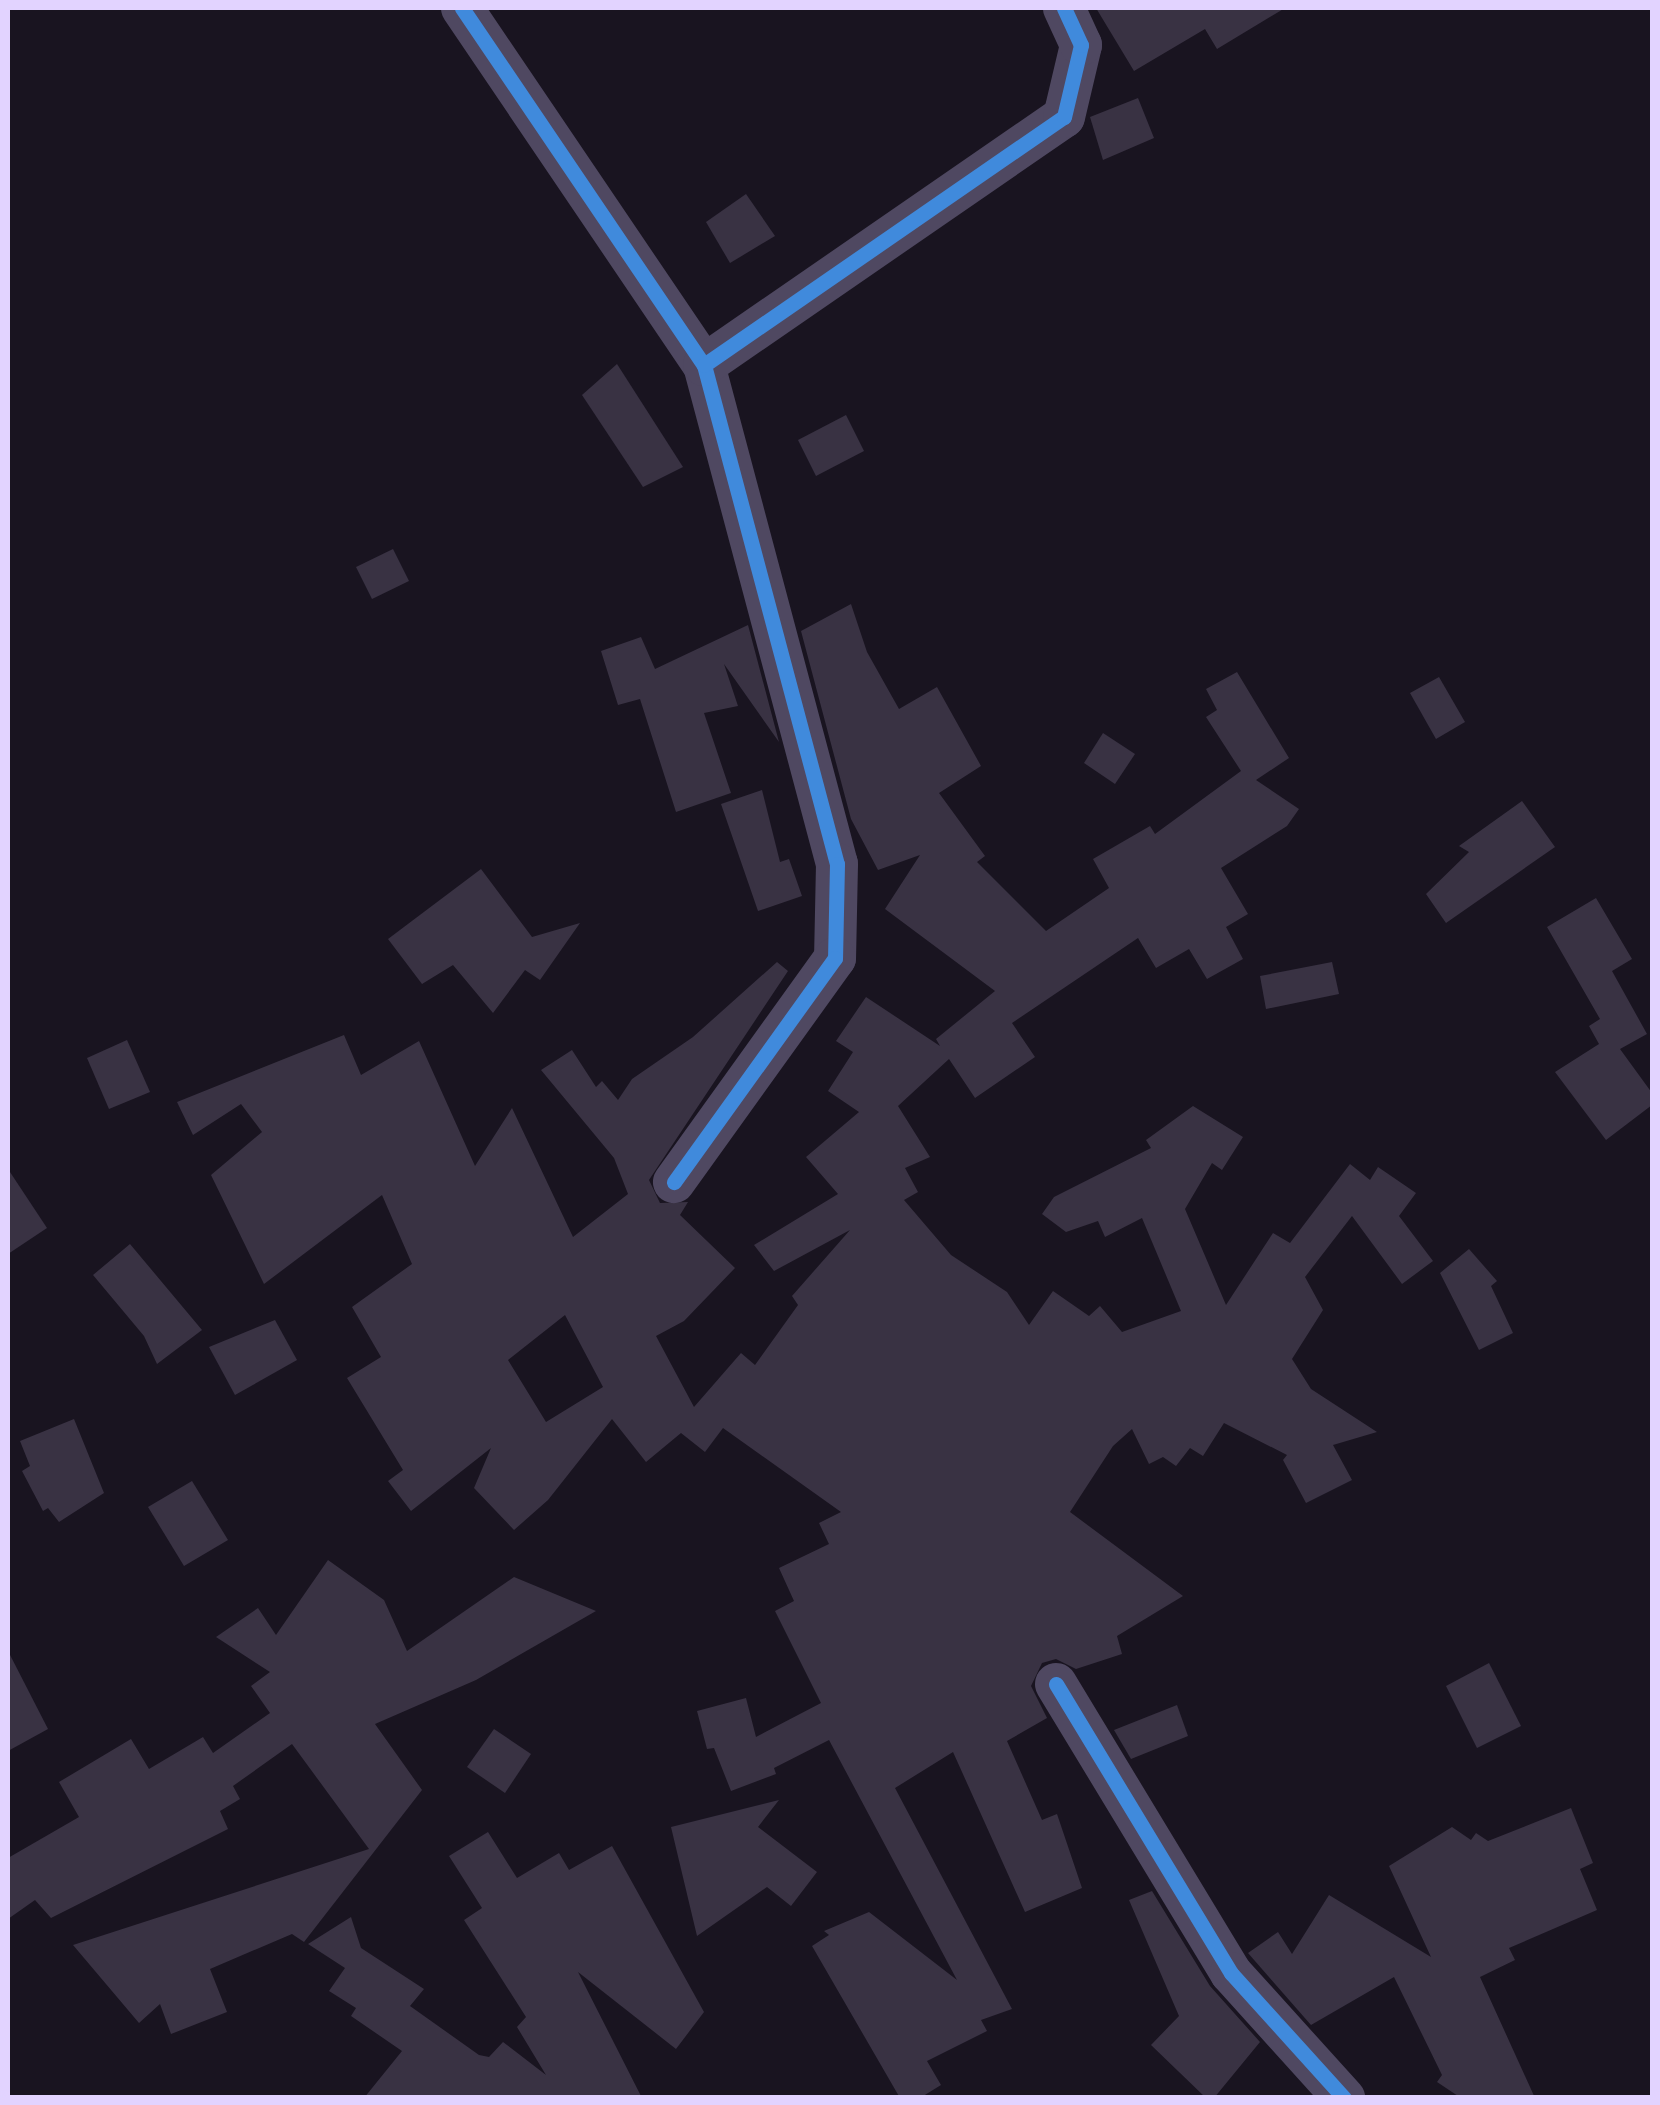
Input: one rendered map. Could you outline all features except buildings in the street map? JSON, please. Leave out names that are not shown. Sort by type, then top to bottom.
[{"type":"street","points":[[462,8],[704,365],[837,864],[835,958],[674,1182]]},
{"type":"street","points":[[704,365],[1064,117],[1081,45],[1064,8]]},
{"type":"street","points":[[1056,1684],[1230,1973],[1344,2098]]},
{"type":"cycle path","points":[[462,8],[704,365],[837,864],[835,958],[674,1182]]},
{"type":"cycle path","points":[[704,365],[1064,117],[1081,45],[1064,8]]},
{"type":"cycle path","points":[[1056,1684],[1231,1973],[1344,2098]]}]
